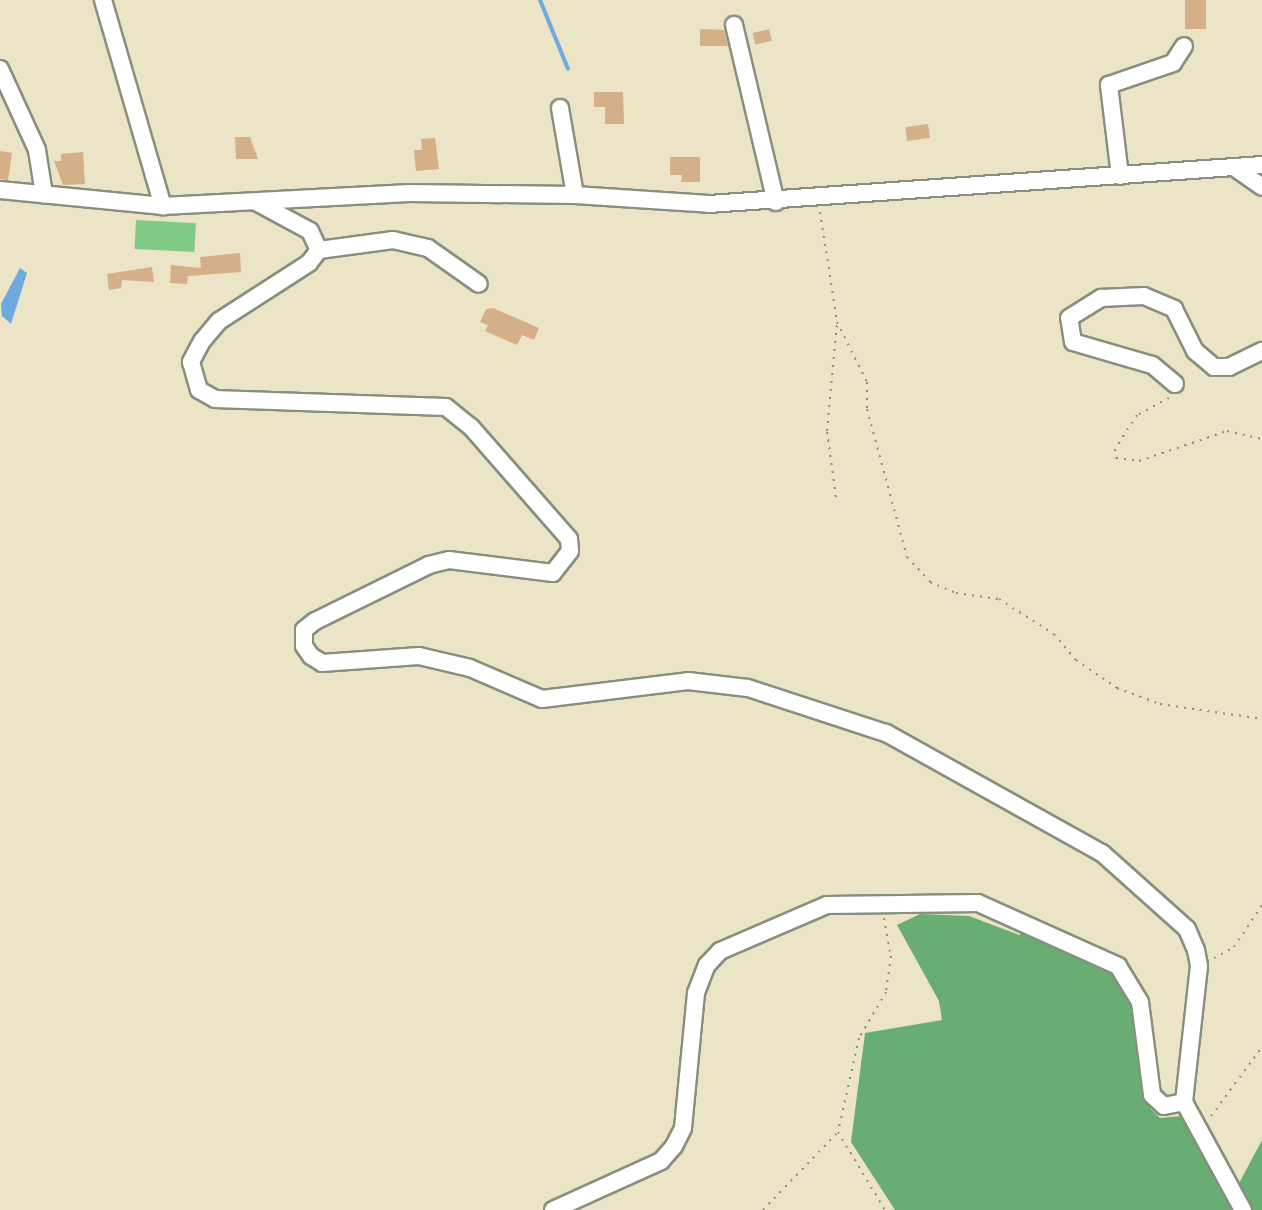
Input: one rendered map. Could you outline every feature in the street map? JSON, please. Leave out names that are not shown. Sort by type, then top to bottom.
[{"type":"street","points":[[103,0],[163,206]]},
{"type":"street","points":[[734,25],[776,202]]},
{"type":"street","points":[[1120,176],[1109,85],[1173,63],[1184,46]]},
{"type":"street","points":[[0,69],[37,150],[44,194]]},
{"type":"street","points":[[560,108],[575,195]]},
{"type":"street","points":[[0,190],[163,206],[410,193],[575,195],[709,204],[819,199],[921,187],[1238,170],[1262,165]]},
{"type":"street","points":[[1238,170],[1262,187]]},
{"type":"street","points":[[256,202],[310,231],[319,250]]},
{"type":"street","points":[[479,284],[461,267],[416,245],[369,241],[319,250],[309,263],[219,321],[202,341],[191,362],[199,390],[215,399],[446,407],[561,528],[570,551],[553,573],[449,560],[429,565],[315,621],[304,630],[304,646],[311,656],[322,663],[419,656],[470,668],[542,699],[688,681],[748,688],[886,733],[1102,853],[1187,929],[1199,966],[1184,1102],[1198,1133],[1243,1210]]},
{"type":"street","points":[[1175,384],[1152,365],[1073,342],[1069,318],[1101,298],[1144,296],[1174,309],[1195,351],[1214,367],[1229,367],[1262,351]]},
{"type":"street","points":[[553,1210],[661,1161],[674,1146],[683,1128],[696,993],[707,965],[720,951],[815,907],[881,901],[978,903],[1118,966],[1140,1002],[1152,1095],[1164,1106],[1184,1102]]},
{"type":"path","points":[[819,199],[837,322],[827,431],[836,497]]},
{"type":"path","points":[[837,322],[867,382],[867,409],[895,519],[906,536],[907,557],[930,582],[956,593],[999,599],[1054,634],[1076,660],[1117,688],[1160,704],[1262,719]]},
{"type":"path","points":[[1175,384],[1173,395],[1137,415],[1115,449],[1116,458],[1139,461],[1227,431],[1262,439]]},
{"type":"path","points":[[763,1210],[838,1132],[859,1038],[886,992],[891,956],[881,901]]},
{"type":"path","points":[[1199,966],[1234,947],[1262,905]]},
{"type":"path","points":[[1198,1133],[1262,1047]]},
{"type":"path","points":[[838,1132],[885,1210]]},
{"type":"green space","points":[[136,220],[196,223],[194,252],[134,249]]},
{"type":"green space","points":[[920,914],[969,916],[1019,935],[1025,931],[1109,968],[1134,1001],[1150,1108],[1160,1118],[1181,1116],[1238,1210],[895,1210],[851,1142],[865,1033],[942,1020],[939,1001],[897,925]]},
{"type":"green space","points":[[1262,1140],[1262,1210],[1249,1210],[1236,1189]]},
{"type":"water","points":[[20,268],[27,273],[11,324],[2,316],[1,304]]},
{"type":"building","points":[[1185,0],[1206,0],[1206,29],[1185,29]]},
{"type":"building","points":[[700,29],[724,30],[728,46],[700,46]]},
{"type":"building","points":[[769,29],[772,41],[755,45],[753,33]]},
{"type":"building","points":[[594,92],[623,92],[624,124],[605,124],[605,107],[594,107]]},
{"type":"building","points":[[928,124],[930,138],[907,141],[905,127]]},
{"type":"building","points":[[235,137],[250,137],[258,159],[236,159]]},
{"type":"building","points":[[435,138],[439,169],[416,171],[414,150],[422,150],[421,139]]},
{"type":"building","points":[[0,151],[12,153],[8,180],[0,179]]},
{"type":"building","points":[[83,152],[85,184],[63,185],[54,161],[61,161],[61,154]]},
{"type":"building","points":[[670,157],[700,157],[700,182],[681,182],[682,175],[670,175]]},
{"type":"building","points":[[240,253],[241,272],[188,276],[187,284],[170,283],[171,265],[201,268],[200,257]]},
{"type":"building","points":[[152,267],[154,282],[122,280],[121,288],[109,290],[107,274]]},
{"type":"building","points":[[493,308],[539,328],[534,340],[522,335],[517,345],[485,331],[488,325],[480,322],[486,309]]},
{"type":"waterway","points":[[540,0],[568,69]]}]
